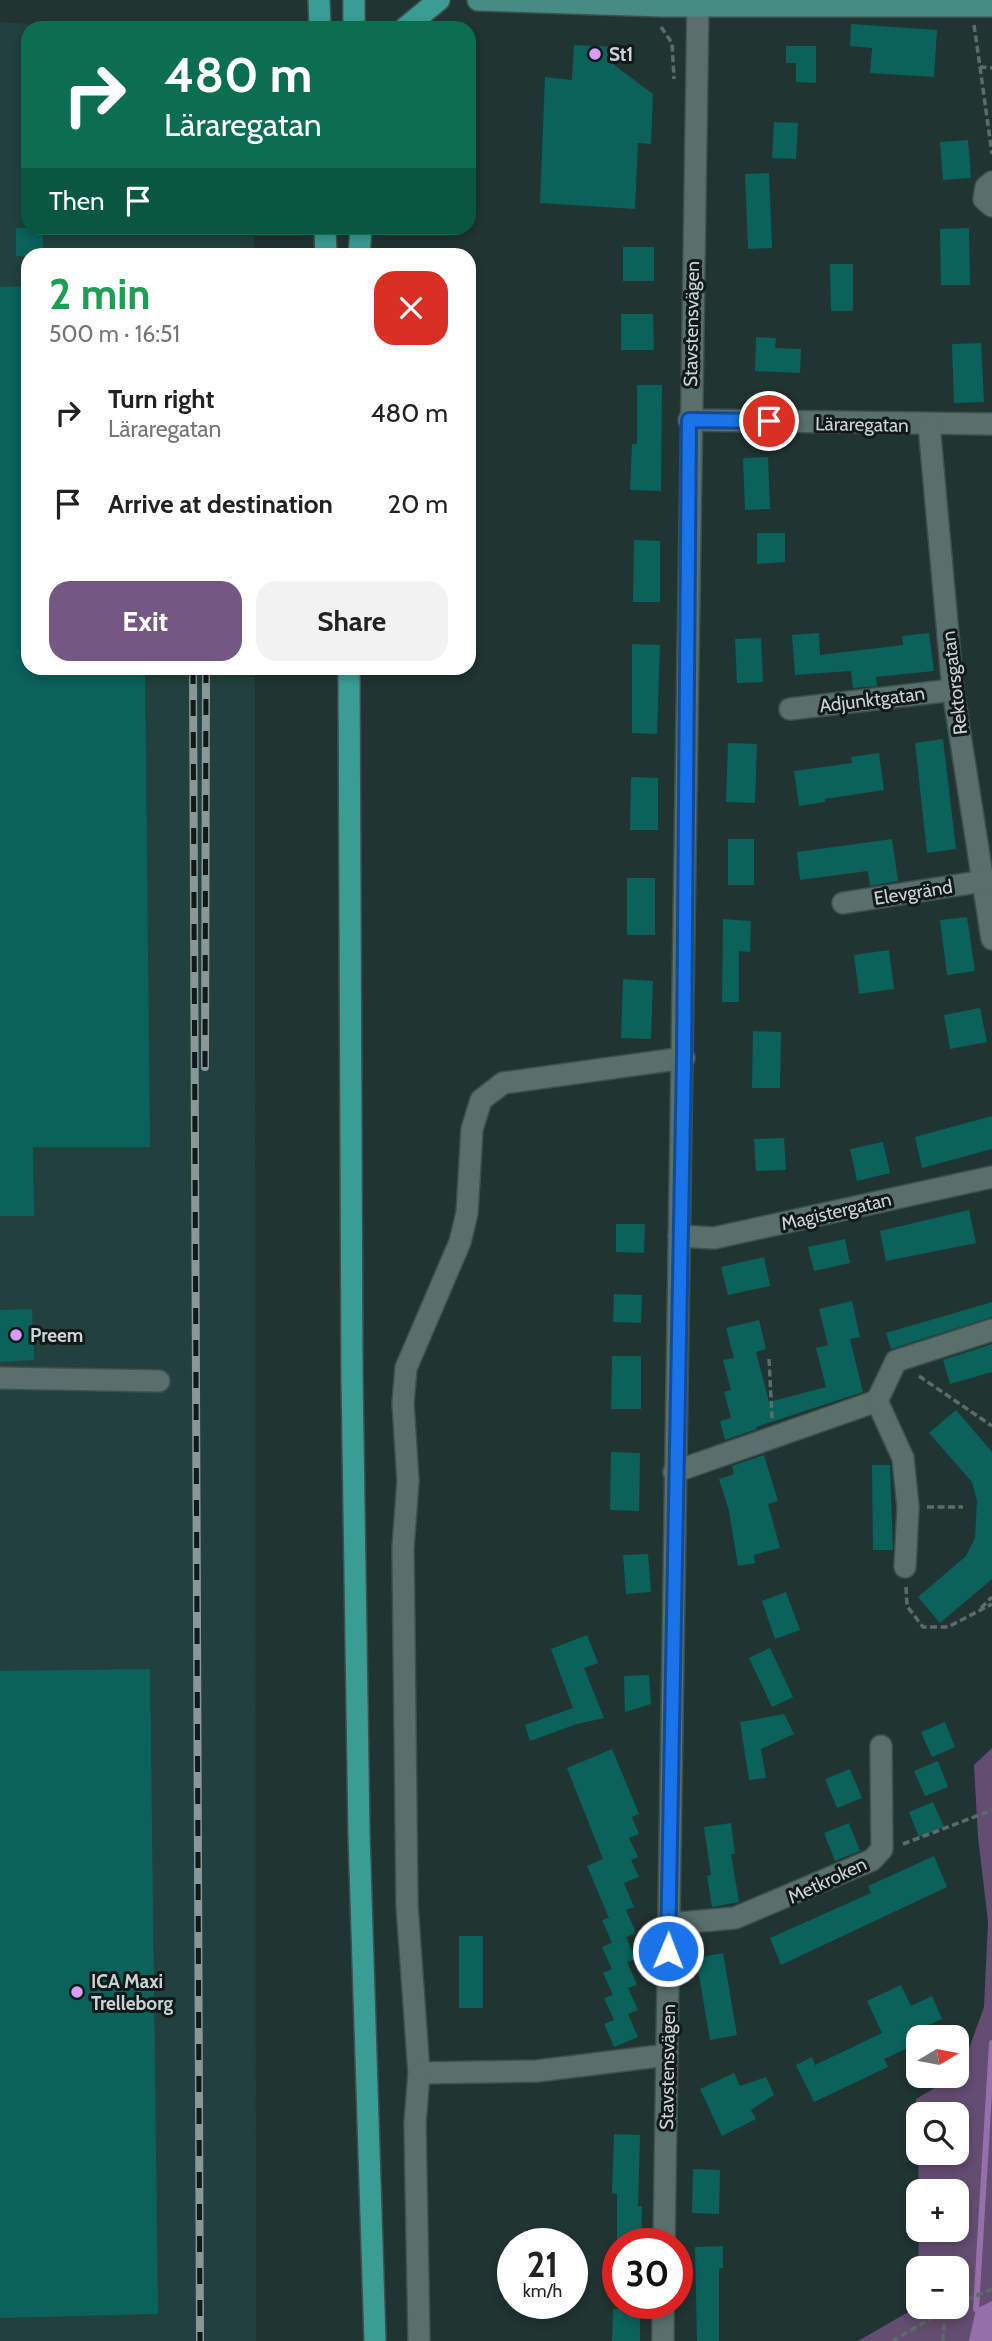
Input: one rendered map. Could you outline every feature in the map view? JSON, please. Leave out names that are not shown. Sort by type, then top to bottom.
[{"type":"highway","points":[[319,0],[320,21]]},
{"type":"highway","points":[[354,0],[354,21]]},
{"type":"highway","points":[[414,21],[439,0]]},
{"type":"highway","points":[[348,675],[352,1376],[359,1834],[375,2341]]},
{"type":"main road","points":[[478,0],[984,7]]},
{"type":"street","name":"Stavstensvägen","points":[[664,2228],[674,1472],[684,1058],[689,420],[698,3]]},
{"type":"street","points":[[992,182],[986,187],[984,199],[992,206]]},
{"type":"street","name":"Läraregatan","points":[[689,420],[992,424]]},
{"type":"street","name":"Rektorsgatan","points":[[929,425],[953,690],[992,939]]},
{"type":"street","name":"Adjunktgatan","points":[[790,709],[953,690]]},
{"type":"street","name":"Elevgränd","points":[[842,902],[984,881]]},
{"type":"street","points":[[419,2341],[415,2123],[419,2073],[407,1905],[404,1548],[408,1481],[403,1403],[406,1368],[460,1242],[467,1213],[472,1129],[481,1100],[503,1083],[684,1058]]},
{"type":"street","name":"Magistergatan","points":[[679,1236],[714,1238],[992,1177]]},
{"type":"street","points":[[674,1472],[877,1401],[896,1361],[992,1330]]},
{"type":"street","points":[[0,1378],[159,1381]]},
{"type":"street","points":[[877,1401],[903,1458],[908,1507],[905,1567]]},
{"type":"street","name":"Metkroken","points":[[669,1924],[735,1919],[766,1908],[872,1860],[882,1849],[881,1746]]},
{"type":"street","points":[[419,2073],[537,2071],[667,2055]]},
{"type":"street","points":[[663,2319],[663,2341]]},
{"type":"path","points":[[984,7],[980,67],[992,154]]},
{"type":"path","points":[[980,67],[992,68]]},
{"type":"path","points":[[769,1359],[774,1437]]},
{"type":"path","points":[[896,1361],[992,1426]]},
{"type":"path","points":[[908,1507],[963,1507]]},
{"type":"path","points":[[905,1567],[907,1606],[923,1628],[948,1627],[992,1604]]},
{"type":"path","points":[[979,1611],[992,1597]]},
{"type":"path","points":[[882,1849],[923,1838],[992,1810]]},
{"type":"path","points":[[969,2299],[992,2289]]},
{"type":"path","points":[[892,2341],[931,2319]]},
{"type":"path","points":[[943,2341],[944,2319]]},
{"type":"shaded area","points":[[0,22],[21,23],[21,235],[254,235],[254,248],[21,248],[21,675],[255,675],[256,2341],[0,2341]]},
{"type":"shaded area","points":[[992,1748],[992,2341],[858,2341],[906,2313],[906,2319],[969,2319],[969,2256],[918,2256],[919,2242],[969,2242],[969,2179],[919,2179],[918,2165],[969,2165],[969,2102],[916,2102],[916,2099],[935,2088],[970,2088],[970,2046],[984,2007],[988,1922],[978,1837],[974,1765]]},
{"type":"shaded area","points":[[992,2301],[992,2341],[969,2341],[976,2309]]},
{"type":"building","points":[[851,24],[937,30],[934,77],[870,73],[872,48],[850,46]]},
{"type":"building","points":[[574,45],[615,47],[614,65],[653,94],[651,144],[638,143],[635,209],[540,203],[545,77],[572,80]]},
{"type":"building","points":[[786,46],[816,46],[816,83],[796,82],[796,63],[786,63]]},
{"type":"building","points":[[774,122],[798,123],[796,159],[772,158]]},
{"type":"building","points":[[968,140],[971,178],[943,180],[940,142]]},
{"type":"building","points":[[769,173],[772,248],[748,249],[745,174]]},
{"type":"building","points":[[16,228],[21,228],[21,235],[43,235],[43,248],[21,248],[21,256],[16,256]]},
{"type":"building","points":[[969,228],[970,285],[941,285],[940,229]]},
{"type":"building","points":[[623,247],[654,247],[654,281],[623,281]]},
{"type":"building","points":[[830,264],[853,264],[853,311],[831,311]]},
{"type":"building","points":[[21,286],[21,675],[145,675],[150,1147],[33,1147],[34,1216],[0,1216],[0,287]]},
{"type":"building","points":[[621,314],[653,314],[654,350],[621,350]]},
{"type":"building","points":[[756,337],[776,338],[775,348],[801,349],[800,373],[755,371]]},
{"type":"building","points":[[981,343],[984,402],[954,403],[952,344]]},
{"type":"building","points":[[637,385],[662,385],[661,491],[630,490],[632,444],[637,444]]},
{"type":"building","points":[[768,457],[770,509],[745,510],[743,458]]},
{"type":"building","points":[[757,533],[785,533],[785,562],[757,564]]},
{"type":"building","points":[[634,540],[660,541],[660,602],[633,602]]},
{"type":"building","points":[[819,633],[820,655],[903,645],[902,636],[929,633],[934,671],[876,677],[877,686],[853,688],[851,671],[795,675],[792,635]]},
{"type":"building","points":[[761,638],[763,682],[737,683],[735,639]]},
{"type":"building","points":[[632,644],[660,645],[657,734],[632,733]]},
{"type":"building","points":[[943,739],[956,849],[927,853],[915,743]]},
{"type":"building","points":[[728,743],[757,744],[755,803],[726,802]]},
{"type":"building","points":[[879,753],[884,790],[799,806],[794,771],[852,763],[851,757]]},
{"type":"building","points":[[631,777],[658,778],[658,830],[630,830]]},
{"type":"building","points":[[728,839],[754,839],[754,885],[728,885]]},
{"type":"building","points":[[892,839],[898,881],[870,886],[868,871],[800,880],[797,852]]},
{"type":"building","points":[[627,878],[655,878],[655,935],[627,935]]},
{"type":"building","points":[[967,917],[975,971],[947,975],[940,920]]},
{"type":"building","points":[[723,919],[751,921],[750,952],[739,951],[739,1002],[722,1002]]},
{"type":"building","points":[[889,950],[894,989],[859,994],[854,955]]},
{"type":"building","points":[[623,979],[653,981],[651,1039],[621,1038]]},
{"type":"building","points":[[980,1008],[987,1042],[950,1049],[944,1015]]},
{"type":"building","points":[[753,1031],[781,1032],[780,1088],[752,1088]]},
{"type":"building","points":[[992,1116],[992,1149],[922,1168],[915,1137]]},
{"type":"building","points":[[784,1138],[786,1170],[756,1171],[754,1139]]},
{"type":"building","points":[[883,1142],[890,1173],[857,1181],[850,1149]]},
{"type":"building","points":[[969,1210],[976,1243],[886,1261],[880,1231]]},
{"type":"building","points":[[616,1224],[645,1224],[644,1253],[616,1252]]},
{"type":"building","points":[[845,1239],[850,1263],[814,1271],[808,1247]]},
{"type":"building","points":[[764,1257],[770,1286],[728,1295],[721,1267]]},
{"type":"building","points":[[614,1294],[642,1295],[641,1323],[613,1322]]},
{"type":"building","points":[[852,1301],[860,1337],[850,1339],[863,1392],[725,1440],[720,1421],[731,1418],[724,1392],[731,1390],[723,1360],[734,1358],[726,1328],[759,1320],[766,1349],[756,1352],[769,1402],[826,1387],[816,1348],[828,1345],[819,1309]]},
{"type":"building","points":[[992,1302],[992,1317],[891,1349],[886,1333]]},
{"type":"building","name":"Preem","points":[[32,1309],[34,1360],[0,1362],[0,1310]]},
{"type":"building","points":[[992,1344],[992,1372],[950,1384],[943,1360]]},
{"type":"building","points":[[612,1356],[641,1356],[641,1409],[611,1409]]},
{"type":"building","points":[[956,1410],[992,1452],[992,1579],[940,1623],[918,1597],[966,1556],[975,1538],[977,1501],[972,1482],[929,1433]]},
{"type":"building","points":[[611,1452],[640,1453],[639,1511],[610,1510]]},
{"type":"building","points":[[764,1455],[778,1501],[768,1504],[780,1548],[754,1555],[755,1563],[738,1566],[729,1511],[719,1479],[734,1474],[732,1466]]},
{"type":"building","points":[[872,1465],[890,1465],[893,1550],[873,1550]]},
{"type":"building","points":[[648,1554],[651,1592],[626,1594],[623,1555]]},
{"type":"building","points":[[786,1592],[800,1630],[775,1639],[762,1601]]},
{"type":"building","points":[[587,1635],[598,1663],[584,1668],[604,1718],[577,1724],[530,1741],[525,1725],[573,1708],[551,1649]]},
{"type":"building","points":[[770,1648],[793,1697],[772,1707],[749,1658]]},
{"type":"building","name":"ICA Maxi Trelleborg","points":[[150,1669],[158,2314],[0,2318],[0,1671]]},
{"type":"building","points":[[649,1675],[651,1704],[625,1712],[624,1676]]},
{"type":"building","points":[[784,1714],[794,1734],[761,1749],[766,1778],[749,1780],[740,1722]]},
{"type":"building","points":[[945,1722],[955,1747],[932,1757],[921,1732]]},
{"type":"building","points":[[612,1749],[639,1814],[632,1817],[639,1834],[629,1838],[638,1857],[631,1860],[639,1877],[624,1883],[634,1907],[626,1910],[636,1933],[612,1943],[602,1920],[609,1918],[587,1866],[603,1859],[567,1768]]},
{"type":"building","points":[[938,1761],[948,1787],[925,1796],[914,1771]]},
{"type":"building","points":[[850,1769],[862,1798],[837,1808],[825,1779]]},
{"type":"building","points":[[933,1802],[944,1827],[919,1837],[909,1812]]},
{"type":"building","points":[[731,1823],[735,1854],[731,1854],[739,1902],[712,1907],[707,1876],[711,1875],[704,1827]]},
{"type":"building","points":[[849,1823],[860,1851],[835,1861],[824,1833]]},
{"type":"building","points":[[934,1856],[947,1887],[781,1965],[770,1938],[871,1893],[868,1886]]},
{"type":"building","points":[[459,1936],[483,1936],[483,2008],[459,2008]]},
{"type":"building","points":[[626,1937],[636,1959],[627,1962],[637,1985],[628,1988],[638,2010],[628,2014],[638,2037],[614,2047],[604,2024],[614,2020],[604,1998],[613,1995],[603,1973],[612,1969],[602,1947]]},
{"type":"building","points":[[723,1953],[737,2035],[710,2040],[696,1958]]},
{"type":"building","points":[[901,1985],[911,2006],[932,1996],[942,2019],[929,2025],[906,2025],[906,2049],[884,2059],[888,2067],[814,2102],[796,2065],[812,2057],[815,2065],[882,2033],[867,2001]]},
{"type":"building","points":[[734,2073],[740,2086],[766,2077],[774,2095],[751,2110],[756,2119],[722,2136],[700,2089]]},
{"type":"building","points":[[614,2134],[640,2135],[638,2206],[642,2206],[641,2228],[617,2228],[617,2194],[612,2193]]},
{"type":"building","points":[[693,2169],[720,2170],[719,2214],[692,2213]]},
{"type":"building","points":[[723,2246],[723,2268],[719,2268],[719,2341],[697,2341],[695,2247]]},
{"type":"building","points":[[613,2319],[640,2319],[640,2341],[612,2341]]},
{"type":"waterway","points":[[976,2309],[992,2043]]},
{"type":"railway","points":[[193,675],[200,2341]]},
{"type":"railway","points":[[205,1067],[206,675]]},
{"type":"place","name":"St1","points":[[595,54]]},
{"type":"place","name":"Preem","points":[[16,1335]]},
{"type":"place","name":"ICA Maxi Trelleborg","points":[[77,1992]]},
{"type":"route","points":[[668,1951],[674,1472],[684,1058],[689,420],[769,421]]}]
